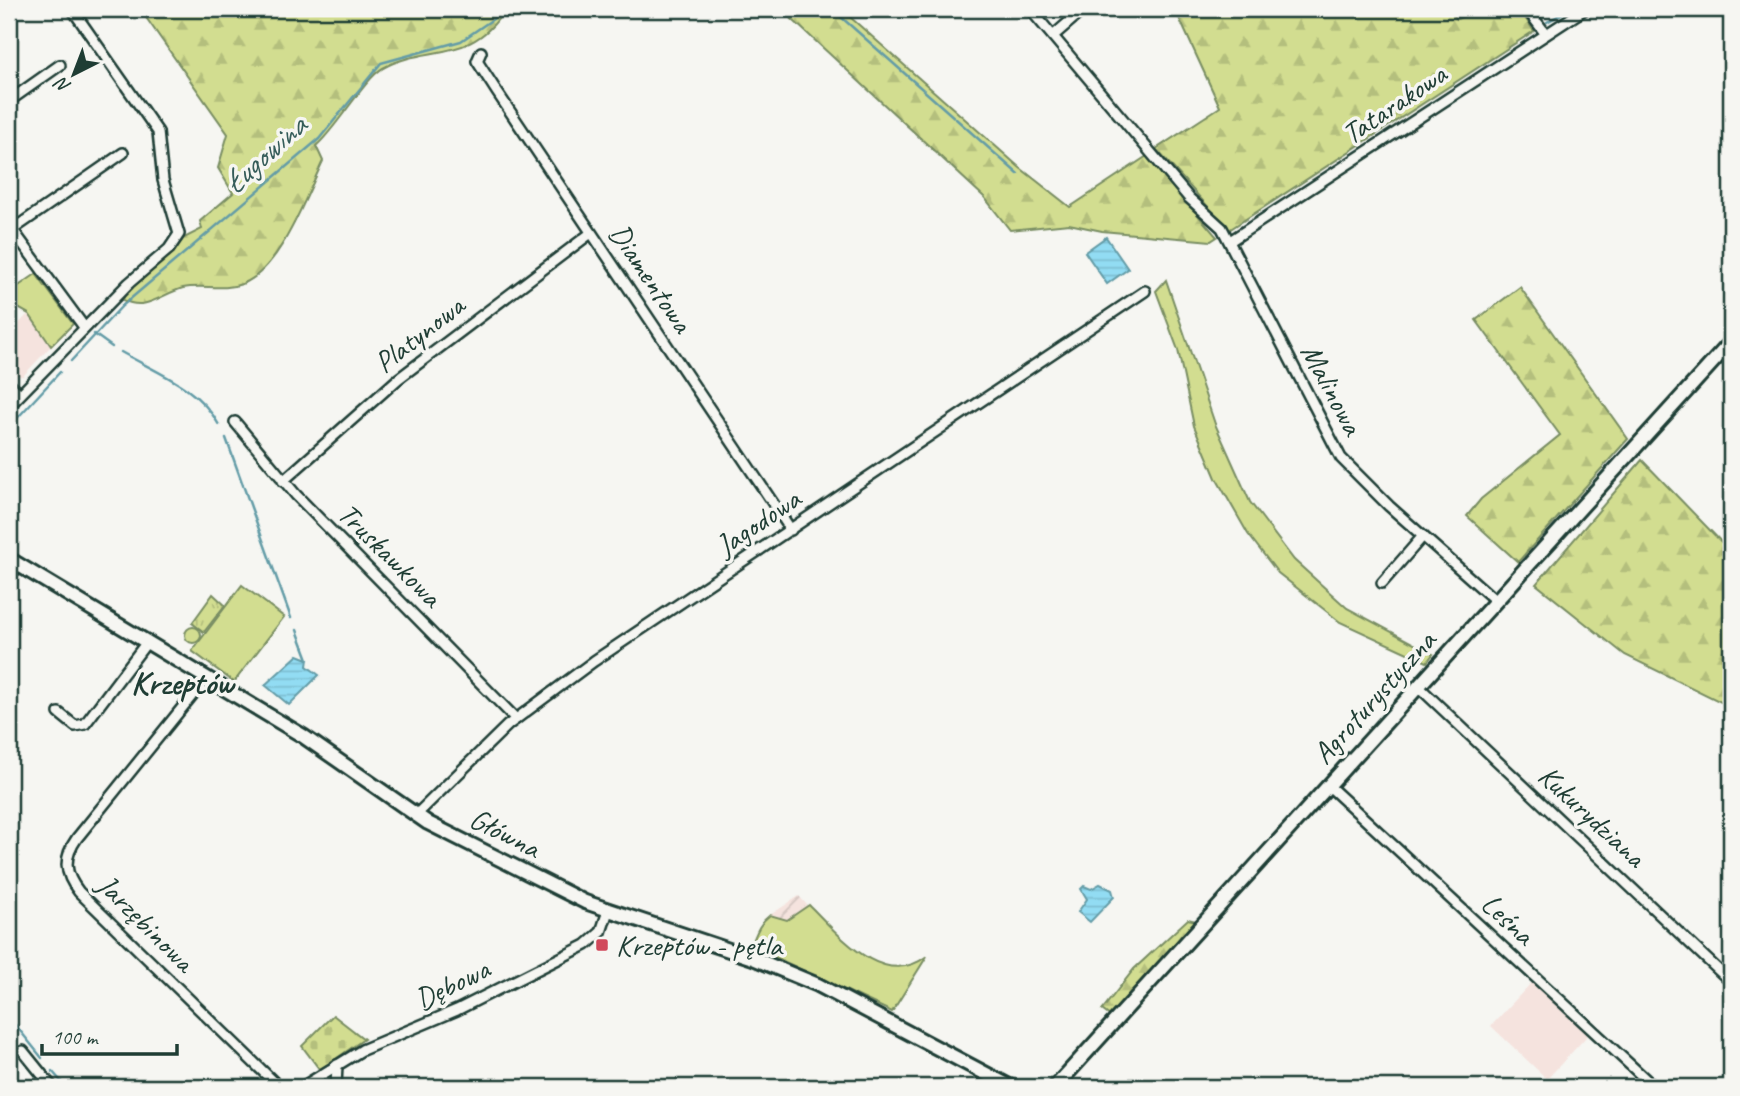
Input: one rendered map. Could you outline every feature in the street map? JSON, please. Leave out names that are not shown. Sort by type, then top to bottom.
[{"type":"street","points":[[9,406],[129,283],[169,249],[178,234],[163,180],[158,132],[72,9]]},
{"type":"street","name":"Malinowa","points":[[1030,9],[1189,198],[1223,228],[1334,448],[1359,478],[1496,601]]},
{"type":"street","points":[[1053,36],[1084,9]]},
{"type":"street","points":[[1527,9],[1545,33]]},
{"type":"street","name":"Tatarakowa","points":[[1230,241],[1545,33],[1586,9]]},
{"type":"street","name":"Diamentowa","points":[[481,52],[477,61],[791,530]]},
{"type":"street","points":[[9,101],[61,65]]},
{"type":"street","points":[[85,327],[11,228],[123,153]]},
{"type":"street","name":"Platynowa","points":[[283,481],[398,379],[591,233]]},
{"type":"street","name":"Jagodowa","points":[[415,816],[516,719],[594,661],[1145,291]]},
{"type":"street","name":"Agroturystyczna","points":[[1055,1087],[1731,342]]},
{"type":"street","points":[[9,384],[20,394]]},
{"type":"street","name":"Truskawkowa","points":[[235,422],[257,444],[283,481],[516,719]]},
{"type":"street","points":[[1382,583],[1423,536]]},
{"type":"street","name":"Główna","points":[[9,559],[303,736],[415,816],[584,902],[781,968],[1011,1087]]},
{"type":"street","points":[[59,713],[75,726],[86,724],[147,642]]},
{"type":"street","name":"Jarzębinowa","points":[[207,677],[77,838],[66,859],[66,867],[79,892],[279,1087]]},
{"type":"street","name":"Kukurydziana","points":[[1419,687],[1731,982]]},
{"type":"street","name":"Leśna","points":[[1329,786],[1654,1087]]},
{"type":"street","name":"Dębowa","points":[[302,1087],[362,1050],[457,1010],[586,945],[601,932],[608,911]]},
{"type":"street","points":[[23,1051],[52,1087]]},
{"type":"street","points":[[336,1087],[337,1065]]},
{"type":"shaded area","points":[[28,314],[51,346],[23,376],[9,376],[9,334]]},
{"type":"shaded area","points":[[799,896],[808,906],[787,920],[770,915]]},
{"type":"shaded area","points":[[1532,982],[1588,1035],[1547,1079],[1491,1026]]},
{"type":"green space","points":[[140,9],[505,9],[492,26],[463,46],[400,61],[383,68],[368,82],[316,146],[323,161],[300,212],[280,248],[256,276],[235,286],[183,288],[139,304],[123,300],[126,291],[174,251],[184,238],[202,229],[200,221],[233,193],[218,168],[228,134]]},
{"type":"green space","points":[[781,9],[841,9],[1019,167],[1070,207],[1147,156],[1217,237],[1211,241],[1102,231],[1069,224],[1010,230],[984,197]]},
{"type":"green space","points":[[1175,9],[1449,9],[1457,19],[1480,9],[1519,9],[1534,31],[1229,230],[1156,149],[1220,107]]},
{"type":"green space","points":[[36,274],[73,324],[51,346],[29,314],[9,303],[9,286],[14,289]]},
{"type":"green space","points":[[1166,280],[1215,424],[1250,502],[1294,560],[1347,608],[1433,654],[1427,662],[1340,622],[1278,573],[1248,534],[1216,478],[1194,426],[1178,350],[1156,291]]},
{"type":"green space","points":[[1520,287],[1628,439],[1518,562],[1467,516],[1481,499],[1560,435],[1476,320]]},
{"type":"green space","points":[[1642,460],[1731,552],[1731,707],[1625,655],[1536,584]]},
{"type":"green space","points":[[242,585],[284,617],[234,682],[192,651]]},
{"type":"green space","points":[[213,594],[225,605],[204,632],[192,623]]},
{"type":"green space","points":[[193,627],[199,629],[199,641],[193,643],[187,641],[185,635],[187,629]]},
{"type":"green space","points":[[809,905],[848,944],[879,963],[894,967],[911,965],[927,956],[892,1012],[751,946],[760,925],[770,915],[787,920]]},
{"type":"green space","points":[[1188,919],[1196,921],[1111,1017],[1102,1010],[1134,969]]},
{"type":"green space","points":[[333,1015],[364,1039],[320,1070],[302,1046]]},
{"type":"water","points":[[1106,237],[1128,269],[1107,284],[1085,252]]},
{"type":"water","points":[[298,655],[308,659],[307,666],[319,675],[289,705],[265,685]]},
{"type":"water","points":[[1100,884],[1112,890],[1114,897],[1090,922],[1078,912],[1087,899],[1081,889],[1084,886],[1091,889]]},
{"type":"waterway","name":"Ługowina","points":[[71,361],[122,306],[319,139],[381,63],[461,41],[493,19],[500,9]]},
{"type":"waterway","points":[[832,9],[1018,174]]},
{"type":"waterway","points":[[1547,22],[1570,9]]},
{"type":"waterway","points":[[94,334],[112,347]]},
{"type":"waterway","points":[[121,352],[188,390],[200,400],[219,425]]},
{"type":"waterway","name":"Ługowina","points":[[9,427],[60,372]]},
{"type":"waterway","points":[[226,438],[291,618]]},
{"type":"waterway","points":[[297,630],[308,659]]},
{"type":"waterway","points":[[9,1017],[42,1058]]},
{"type":"waterway","points":[[52,1071],[66,1087]]},
{"type":"place","name":"Krzeptów - pętla","points":[[602,945]]},
{"type":"district","name":"Krzeptów","points":[[182,682]]}]
